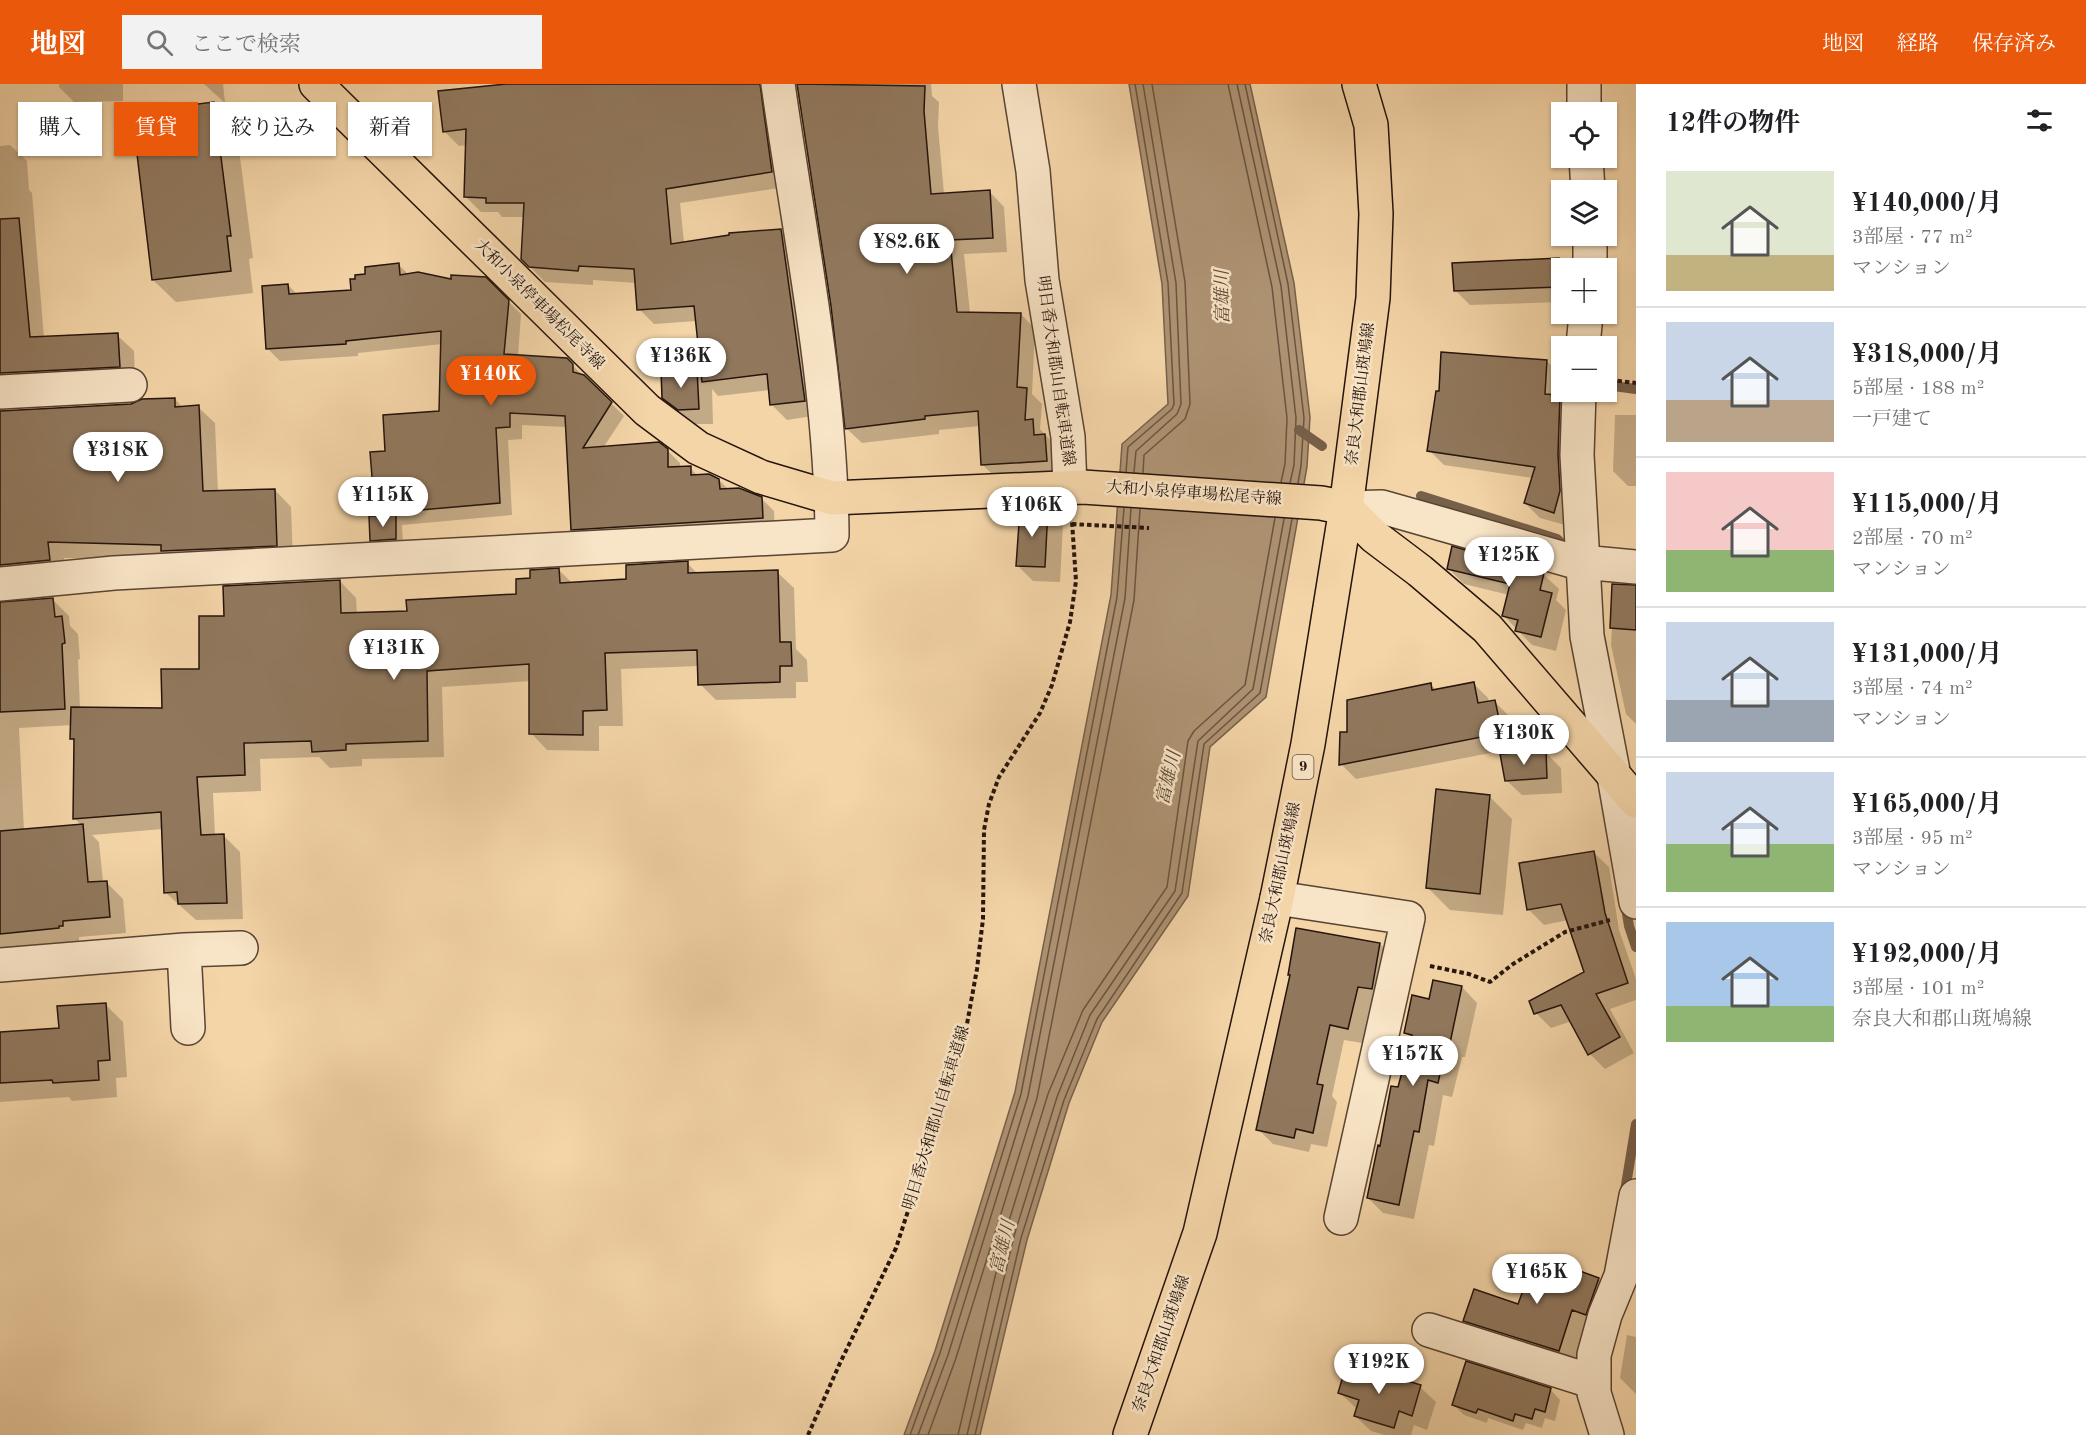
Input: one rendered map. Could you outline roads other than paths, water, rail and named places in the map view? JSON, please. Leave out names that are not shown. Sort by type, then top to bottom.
[{"type":"main road","name":"大和小泉停車場松尾寺線","points":[[316,84],[647,410],[698,448],[761,477],[832,498],[1077,487],[1333,506]]},
{"type":"main road","name":"奈良大和郡山斑鳩線","points":[[1130,1435],[1200,1233],[1277,898],[1308,744],[1333,506],[1373,298],[1376,214],[1371,126],[1359,84]]},
{"type":"main road","points":[[1333,506],[1420,571],[1487,628],[1636,801]]},
{"type":"street","points":[[0,584],[114,573],[832,535],[830,465],[816,336],[778,84]]},
{"type":"street","name":"明日香大和郡山自転車道線","points":[[1019,84],[1033,171],[1042,280],[1077,487]]},
{"type":"street","points":[[1584,84],[1584,102]]},
{"type":"street","points":[[0,392],[130,385]]},
{"type":"street","points":[[1579,402],[1576,455],[1587,636],[1614,776],[1623,911]]},
{"type":"street","points":[[1333,506],[1382,507],[1581,561],[1636,567]]},
{"type":"street","points":[[1277,898],[1408,918],[1341,1218]]},
{"type":"street","points":[[0,964],[183,950],[241,948]]},
{"type":"street","points":[[183,950],[188,1028]]},
{"type":"street","points":[[1583,1378],[1594,1355],[1605,1315],[1621,1276],[1636,1196]]},
{"type":"street","points":[[1429,1330],[1583,1378],[1594,1393],[1607,1435]]},
{"type":"water","name":"富雄川","points":[[1129,84],[1250,84],[1294,283],[1310,417],[1307,467],[1266,697],[1210,747],[1188,896],[1102,1022],[1069,1103],[1027,1240],[980,1435],[904,1435],[935,1351],[1015,1092],[1111,595],[1122,444],[1168,404],[1162,284]]},
{"type":"waterway","points":[[1617,386],[1636,389]]},
{"type":"waterway","points":[[1299,430],[1322,446]]},
{"type":"waterway","points":[[1421,496],[1557,539],[1568,550]]},
{"type":"waterway","points":[[1625,902],[1629,926],[1636,947]]},
{"type":"waterway","points":[[1624,1197],[1636,1124]]}]
